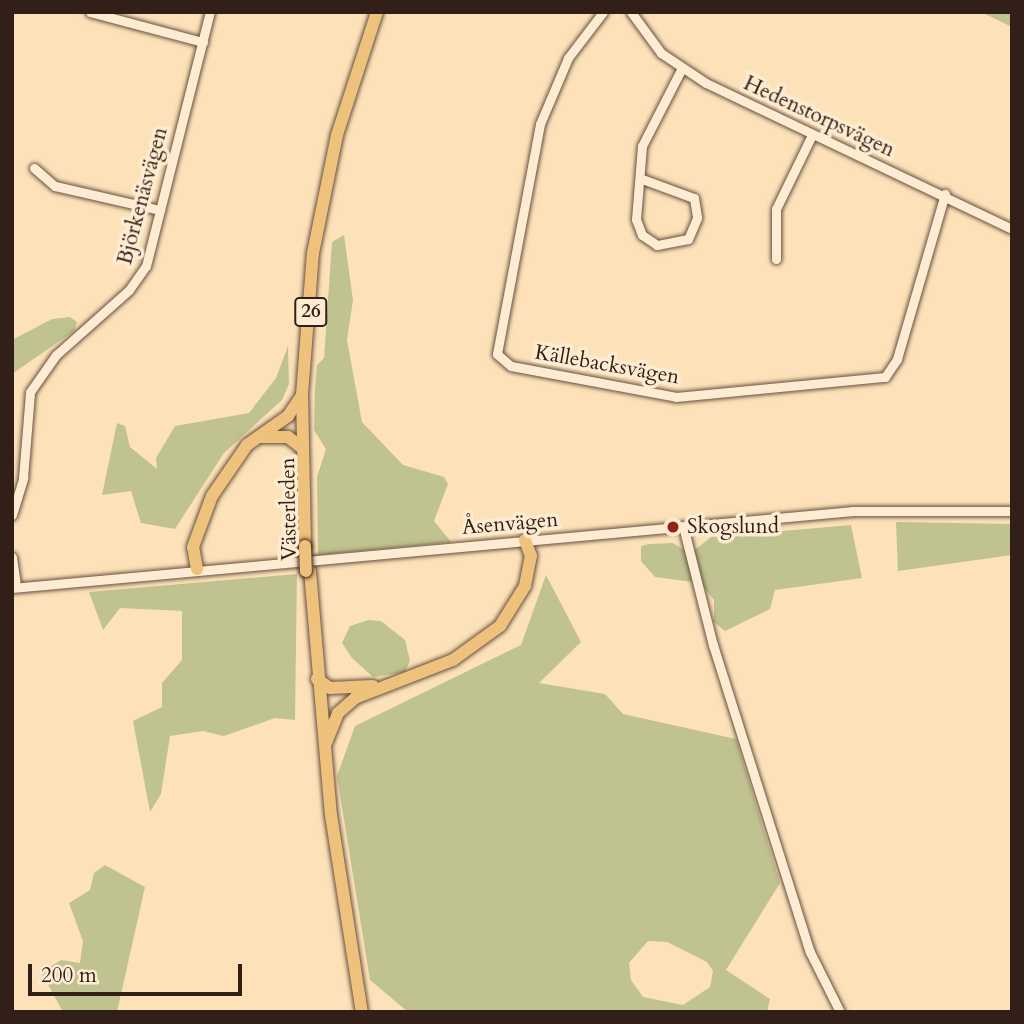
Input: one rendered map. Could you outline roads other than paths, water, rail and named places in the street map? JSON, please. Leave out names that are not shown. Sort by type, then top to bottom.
[{"type":"highway","name":"Västerleden","points":[[355,1012],[317,755],[302,448],[302,395],[307,301],[325,182],[377,12]]},
{"type":"highway","name":"Västerleden","points":[[307,545],[308,353],[318,253],[342,137],[383,12]]},
{"type":"highway","points":[[197,569],[198,534],[212,496],[255,438],[288,416],[302,395]]},
{"type":"highway","points":[[255,438],[281,435],[302,448]]},
{"type":"highway","points":[[323,750],[345,705],[388,685],[447,663],[493,634],[522,597],[531,553],[525,540]]},
{"type":"highway","name":"Västerleden","points":[[308,571],[323,750],[362,1012]]},
{"type":"highway","points":[[317,679],[340,689],[388,685]]},
{"type":"street","points":[[90,12],[203,42]]},
{"type":"street","name":"Björkenäsvägen","points":[[12,515],[23,478],[30,392],[56,355],[140,278],[210,12]]},
{"type":"street","name":"Källebacksvägen","points":[[603,12],[568,58],[540,124],[497,354],[511,366],[676,397],[885,377],[897,359],[945,194]]},
{"type":"street","name":"Hedenstorpsvägen","points":[[631,12],[661,53],[682,68],[812,135],[945,194],[1012,229]]},
{"type":"street","points":[[642,178],[694,198],[697,218],[688,239],[657,245],[642,235],[636,219],[642,178],[642,146],[682,68]]},
{"type":"street","points":[[776,259],[776,209],[812,135]]},
{"type":"street","points":[[34,168],[55,186],[160,210]]},
{"type":"street","name":"Åsenvägen","points":[[14,587],[853,511],[1012,511]]},
{"type":"street","points":[[683,526],[716,656],[810,952],[840,1012]]},
{"type":"street","points":[[12,557],[14,587]]},
{"type":"place","name":"Skogslund","points":[[673,527]]}]
